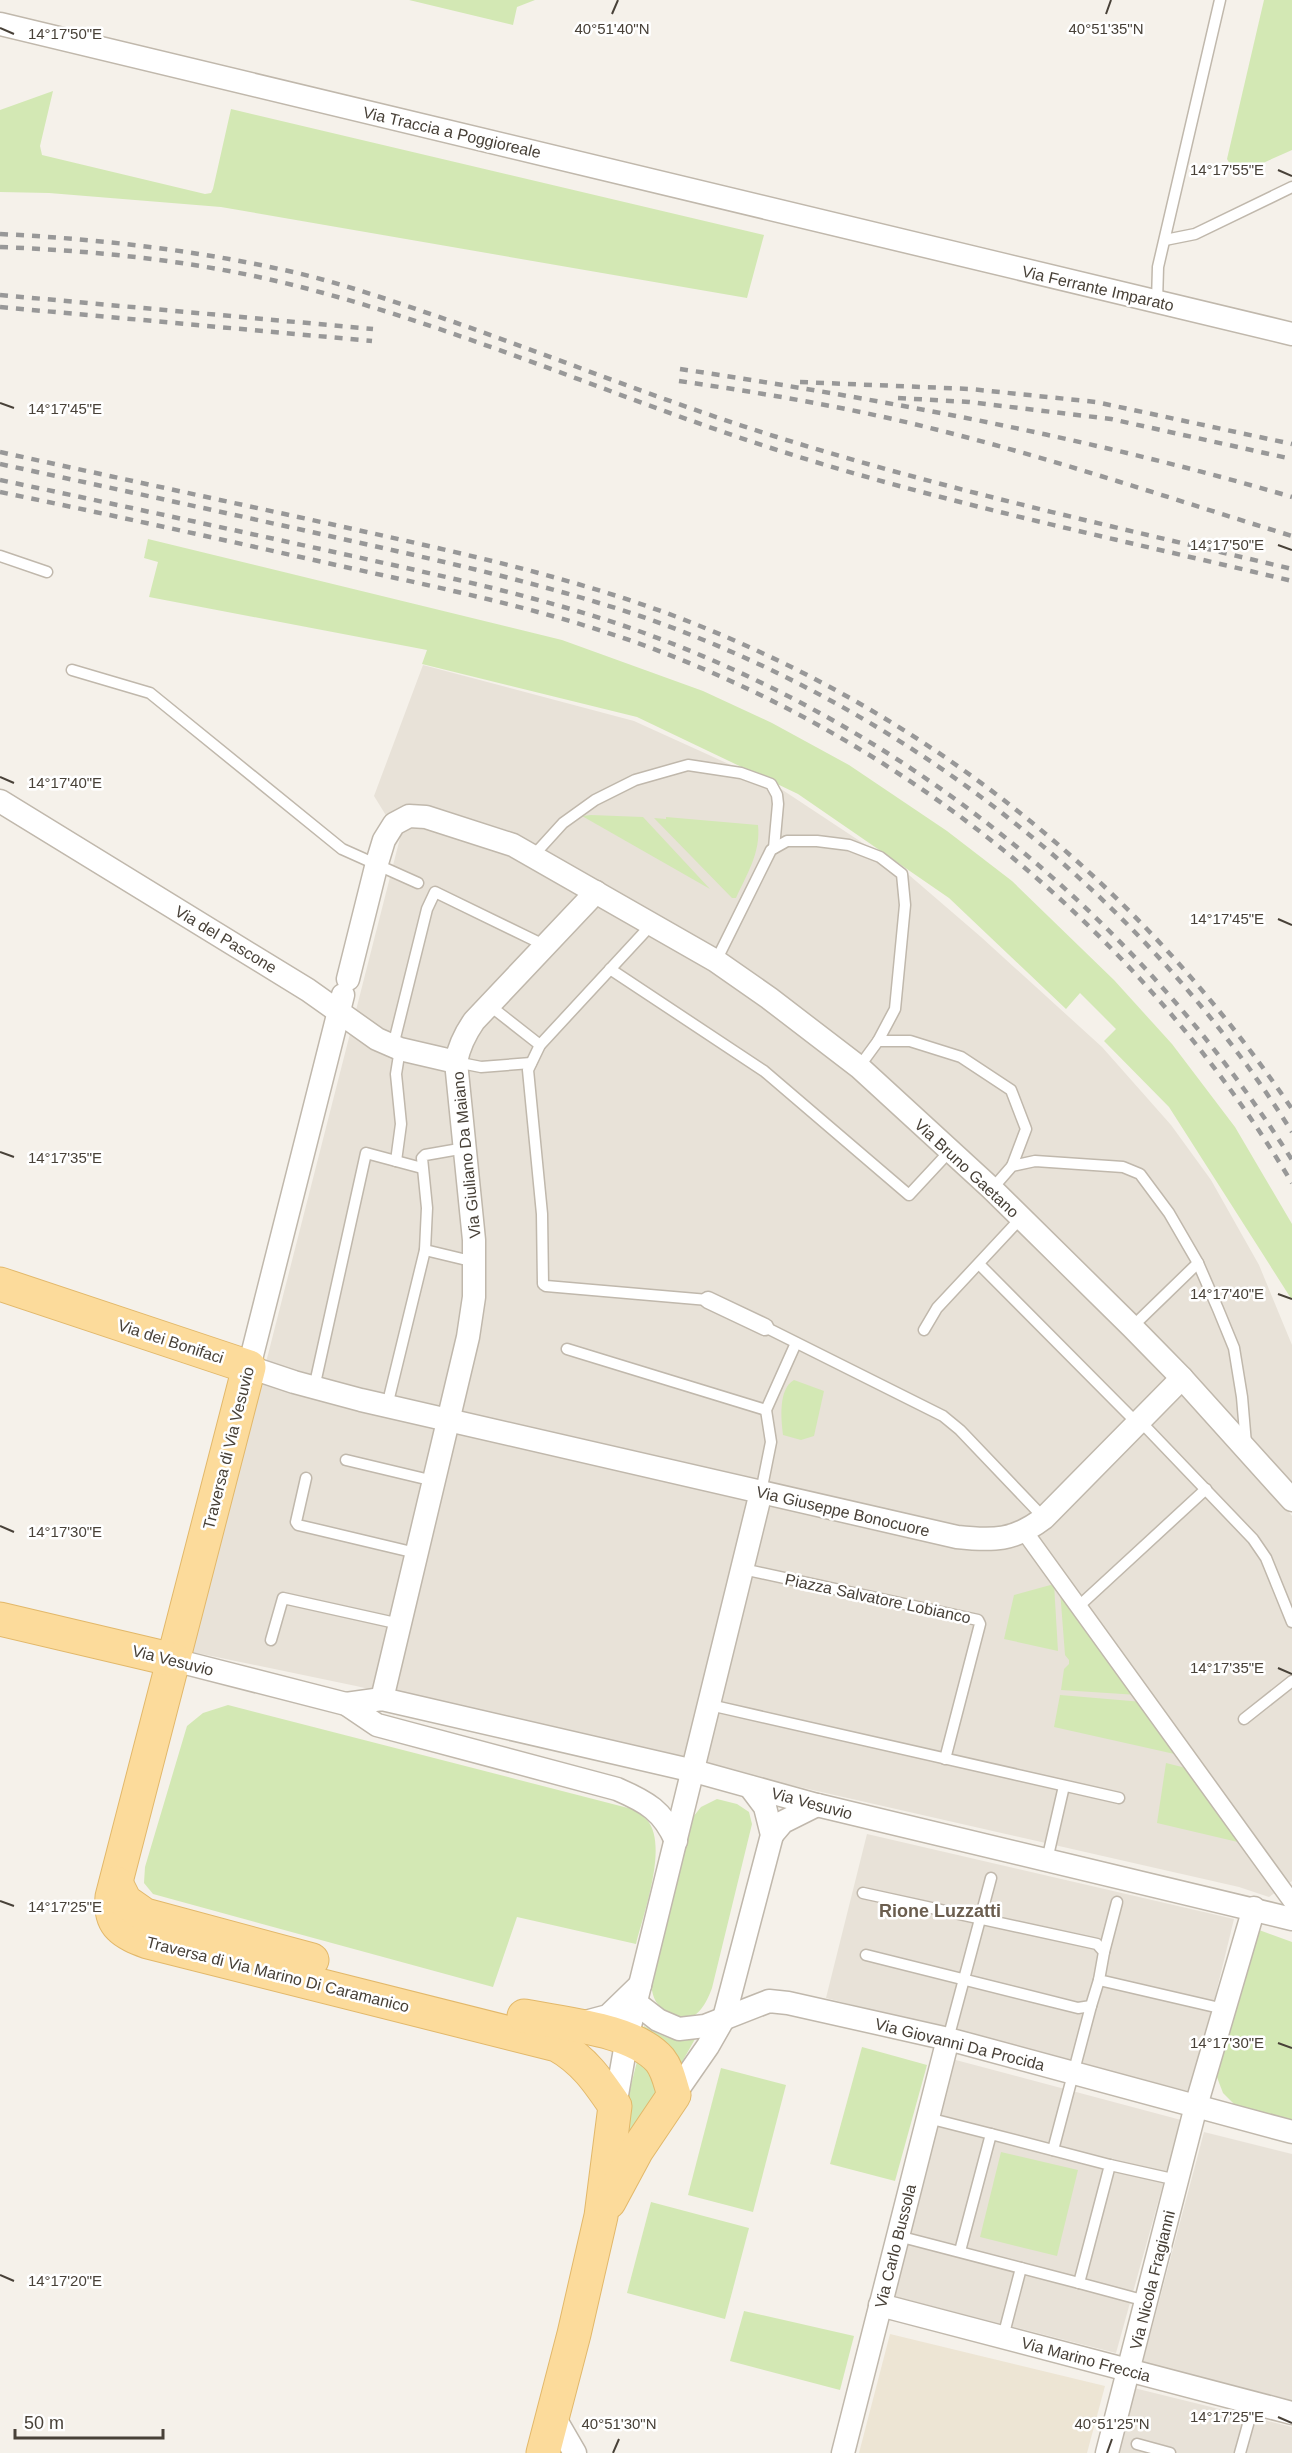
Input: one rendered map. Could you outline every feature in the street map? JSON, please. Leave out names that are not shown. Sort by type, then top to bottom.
[{"type":"main road","name":"Via dei Bonifaci","points":[[0,1284],[249,1367]]},
{"type":"main road","name":"Traversa di Via Vesuvio","points":[[116,1883],[249,1367]]},
{"type":"main road","name":"Via Vesuvio","points":[[0,1619],[174,1660]]},
{"type":"main road","name":"Traversa di Via Marino Di Caramanico","points":[[116,1883],[125,1901],[153,1918],[512,2013],[627,2038],[661,2061],[674,2095]]},
{"type":"main road","name":"Traversa di Via Marino Di Caramanico","points":[[116,1883],[110,1911],[122,1930],[133,1936],[557,2045],[591,2070],[615,2106]]},
{"type":"main road","points":[[601,2216],[637,2150],[674,2095]]},
{"type":"main road","points":[[543,2453],[574,2334],[601,2216],[615,2106]]},
{"type":"street","name":"Via Traccia a Poggioreale","points":[[0,24],[903,241]]},
{"type":"street","name":"Via Ferrante Imparato","points":[[903,241],[1292,334]]},
{"type":"street","name":"Via del Pascone","points":[[0,801],[308,990],[343,995],[377,1039],[397,1047],[456,1062]]},
{"type":"street","points":[[343,995],[377,863],[389,831],[394,824],[409,816],[434,819],[494,838],[533,856],[596,892]]},
{"type":"street","name":"Via Bruno Gaetano","points":[[596,892],[716,961],[859,1067],[992,1190],[1132,1327],[1182,1378],[1292,1500]]},
{"type":"street","name":"Via Giuliano Da Maiano","points":[[382,1699],[468,1337],[474,1297],[475,1262],[456,1062],[466,1032],[544,945],[596,892]]},
{"type":"street","name":"Traversa di Via Vesuvio","points":[[249,1367],[343,995]]},
{"type":"street","points":[[708,1300],[765,1327]]},
{"type":"street","name":"Via dei Bonifaci","points":[[249,1367],[314,1388],[448,1420]]},
{"type":"street","name":"Via Giuseppe Bonocuore","points":[[448,1420],[957,1537],[984,1540],[1007,1538],[1024,1531],[1044,1518],[1182,1378]]},
{"type":"street","points":[[615,2106],[627,2038],[761,1492]]},
{"type":"street","points":[[1024,1531],[1079,1606],[1288,1910]]},
{"type":"street","name":"Via Vesuvio","points":[[174,1660],[346,1704],[377,1725],[617,1789],[653,1808],[668,1823],[676,1841]]},
{"type":"street","name":"Via Vesuvio","points":[[346,1704],[382,1699],[694,1771],[817,1806],[1047,1860],[1254,1908],[1288,1910]]},
{"type":"street","points":[[750,1787],[765,1808],[772,1835]]},
{"type":"street","points":[[674,2095],[708,2046],[724,2018],[772,1835],[783,1822],[817,1806]]},
{"type":"street","name":"Via Nicola Fragianni","points":[[1107,2453],[1196,2106],[1254,1908]]},
{"type":"street","name":"Via Giovanni Da Procida","points":[[638,1993],[658,2020],[679,2029],[705,2026],[769,2001],[788,2003],[948,2039],[1292,2132]]},
{"type":"street","name":"Traversa di Via Marino Di Caramanico","points":[[571,2025],[608,2016],[638,1993]]},
{"type":"street","name":"Via Carlo Bussola","points":[[843,2453],[948,2039]]},
{"type":"street","name":"Via Marino Freccia","points":[[880,2305],[1292,2413]]},
{"type":"street","points":[[553,2415],[575,2453]]},
{"type":"lane","points":[[1157,302],[1158,267],[1221,0]]},
{"type":"lane","points":[[1165,240],[1195,234],[1292,187]]},
{"type":"lane","points":[[0,556],[47,572]]},
{"type":"lane","points":[[72,670],[150,693],[342,849],[418,883]]},
{"type":"lane","points":[[533,856],[563,823],[595,800],[635,780],[688,765],[741,773],[771,784],[777,795],[778,804],[774,848]]},
{"type":"lane","points":[[716,961],[774,848],[788,841],[817,841],[849,845],[880,857],[902,874],[905,905],[895,1009],[878,1041],[859,1067]]},
{"type":"lane","points":[[396,1161],[401,1132],[396,1085],[397,1047],[428,909],[435,892],[544,945]]},
{"type":"lane","points":[[652,924],[540,1045],[531,1064],[528,1077],[542,1214],[543,1284],[708,1300]]},
{"type":"lane","points":[[609,969],[764,1071],[909,1195],[950,1152]]},
{"type":"lane","points":[[489,1005],[540,1045]]},
{"type":"lane","points":[[878,1041],[910,1041],[961,1057],[1011,1090],[1026,1129],[1012,1166],[992,1190]]},
{"type":"lane","points":[[456,1062],[481,1067],[531,1064]]},
{"type":"lane","points":[[387,1406],[425,1250],[427,1197],[422,1168],[424,1155],[465,1148]]},
{"type":"lane","points":[[314,1388],[366,1153],[422,1168]]},
{"type":"lane","points":[[1012,1166],[1035,1161],[1123,1167],[1140,1174],[1169,1213],[1198,1263],[1233,1348],[1242,1397],[1246,1448]]},
{"type":"lane","points":[[924,1330],[937,1308],[1021,1218]]},
{"type":"lane","points":[[425,1250],[475,1262]]},
{"type":"lane","points":[[1132,1327],[1198,1263]]},
{"type":"lane","points":[[979,1264],[1206,1489],[1260,1549],[1292,1622]]},
{"type":"lane","points":[[765,1327],[943,1416],[960,1430],[1044,1518]]},
{"type":"lane","points":[[761,1492],[771,1442],[766,1410],[796,1343]]},
{"type":"lane","points":[[567,1349],[766,1410]]},
{"type":"lane","points":[[346,1460],[434,1481]]},
{"type":"lane","points":[[306,1479],[296,1522],[298,1525],[416,1553]]},
{"type":"lane","points":[[1079,1606],[1206,1489]]},
{"type":"lane","name":"Piazza Salvatore Lobianco","points":[[743,1569],[978,1620],[980,1624],[945,1759]]},
{"type":"lane","points":[[271,1640],[283,1598],[400,1624]]},
{"type":"lane","points":[[1244,1719],[1292,1681]]},
{"type":"lane","points":[[710,1705],[1119,1798]]},
{"type":"lane","points":[[1047,1860],[1064,1786]]},
{"type":"lane","points":[[948,2039],[992,1878]]},
{"type":"lane","points":[[863,1893],[1097,1944],[1104,1952]]},
{"type":"lane","points":[[1053,2150],[1099,1980],[1117,1902]]},
{"type":"lane","points":[[866,1955],[1078,2008],[1091,2006]]},
{"type":"lane","points":[[1099,1980],[1224,2009]]},
{"type":"lane","points":[[928,2118],[1177,2180]]},
{"type":"lane","points":[[960,2251],[991,2134]]},
{"type":"lane","points":[[1079,2283],[1110,2165]]},
{"type":"lane","points":[[898,2236],[1146,2301]]},
{"type":"lane","points":[[1003,2337],[1021,2268]]},
{"type":"lane","points":[[1240,2453],[1254,2403]]},
{"type":"lane","points":[[1137,2444],[1170,2453]]},
{"type":"shaded area","points":[[423,665],[634,721],[775,785],[902,869],[981,937],[1102,1047],[1171,1125],[1211,1180],[1259,1265],[1292,1345],[1292,1486],[1275,1493],[1292,1516],[1292,1881],[1269,1897],[1239,1887],[356,1686],[192,1652],[400,838],[374,796]]},
{"type":"shaded area","points":[[867,1834],[1234,1919],[1192,2092],[826,1998]]},
{"type":"shaded area","points":[[952,2059],[1181,2120],[1116,2353],[892,2296]]},
{"type":"shaded area","points":[[1204,2132],[1292,2154],[1292,2400],[1143,2362]]},
{"type":"shaded area","points":[[890,2334],[1105,2386],[1087,2453],[859,2453]]},
{"type":"shaded area","points":[[1134,2388],[1292,2427],[1292,2453],[1118,2453]]},
{"type":"green space","points":[[409,0],[535,0],[517,7],[513,25]]},
{"type":"green space","points":[[1264,0],[1292,0],[1292,150],[1236,175],[1227,159]]},
{"type":"green space","points":[[53,91],[40,146],[42,155],[205,194],[211,193],[213,189],[231,109],[764,235],[747,298],[221,207],[49,193],[0,192],[0,110]]},
{"type":"green space","points":[[148,539],[562,640],[703,691],[772,723],[849,765],[947,831],[1012,881],[1114,980],[1172,1044],[1235,1127],[1292,1224],[1292,1300],[1169,1107],[1104,1041],[1116,1029],[1080,993],[1066,1009],[949,898],[798,794],[637,717],[422,664],[427,650],[149,597],[158,562],[144,558]]},
{"type":"green space","points":[[582,816],[643,817],[710,889]]},
{"type":"green space","points":[[666,817],[758,825],[755,854],[736,898],[732,898],[654,818],[666,819]]},
{"type":"green space","points":[[794,1380],[824,1391],[814,1436],[801,1440],[783,1435],[781,1413],[783,1397],[785,1390]]},
{"type":"green space","points":[[1054,1584],[1058,1651],[1004,1639],[1014,1595]]},
{"type":"green space","points":[[1060,1590],[1138,1695],[1061,1690],[1064,1669],[1069,1664],[1069,1660],[1065,1655]]},
{"type":"green space","points":[[1060,1695],[1143,1702],[1179,1755],[1054,1727]]},
{"type":"green space","points":[[228,1705],[632,1809],[647,1820],[653,1831],[656,1846],[652,1880],[636,1944],[517,1917],[493,1987],[153,1894],[144,1883],[145,1867],[187,1726],[203,1713]]},
{"type":"green space","points":[[1166,1763],[1190,1769],[1242,1843],[1157,1823]]},
{"type":"green space","points":[[717,1799],[737,1804],[749,1812],[752,1824],[712,1988],[701,2010],[690,2018],[683,2019],[675,2017],[657,2003],[651,1984],[693,1817],[701,1807]]},
{"type":"green space","points":[[1259,1930],[1292,1942],[1292,2120],[1235,2105],[1223,2093],[1215,2072]]},
{"type":"green space","points":[[644,2026],[675,2039],[695,2039],[677,2071],[641,2034]]},
{"type":"green space","points":[[862,2047],[927,2065],[895,2181],[830,2164]]},
{"type":"green space","points":[[638,2057],[645,2060],[659,2093],[629,2132],[627,2104]]},
{"type":"green space","points":[[721,2068],[786,2085],[753,2212],[688,2195]]},
{"type":"green space","points":[[1001,2152],[1078,2170],[1057,2256],[980,2237]]},
{"type":"green space","points":[[651,2202],[749,2228],[725,2319],[627,2293]]},
{"type":"green space","points":[[744,2311],[854,2336],[840,2390],[730,2361]]},
{"type":"railway","points":[[0,234],[111,242],[220,257],[314,277],[454,322],[655,396],[777,437],[1033,508],[1292,569]]},
{"type":"railway","points":[[0,247],[148,258],[293,285],[414,320],[711,428],[835,468],[965,503],[1292,581]]},
{"type":"railway","points":[[0,295],[373,329]]},
{"type":"railway","points":[[0,307],[372,341]]},
{"type":"railway","points":[[680,369],[989,422],[1141,456],[1292,497]]},
{"type":"railway","points":[[679,381],[804,401],[930,428],[1067,466],[1292,536]]},
{"type":"railway","points":[[800,382],[970,389],[1096,402],[1292,444]]},
{"type":"railway","points":[[898,398],[969,402],[1111,419],[1292,459]]},
{"type":"railway","points":[[0,452],[529,570],[658,610],[790,666],[875,713],[956,765],[1032,823],[1104,886],[1172,955],[1234,1030],[1292,1109]]},
{"type":"railway","points":[[0,464],[421,557],[568,594],[640,616],[738,655],[833,702],[924,757],[1009,819],[1090,888],[1164,963],[1232,1045],[1292,1132]]},
{"type":"railway","points":[[0,480],[498,589],[567,608],[636,630],[736,671],[832,720],[923,776],[1009,840],[1089,911],[1163,988],[1231,1071],[1292,1160]]},
{"type":"railway","points":[[0,492],[448,590],[559,618],[632,641],[733,682],[830,732],[922,789],[1009,855],[1090,927],[1164,1006],[1232,1092],[1292,1183]]},
{"type":"district","name":"Rione Luzzatti","points":[[940,1911]]}]
